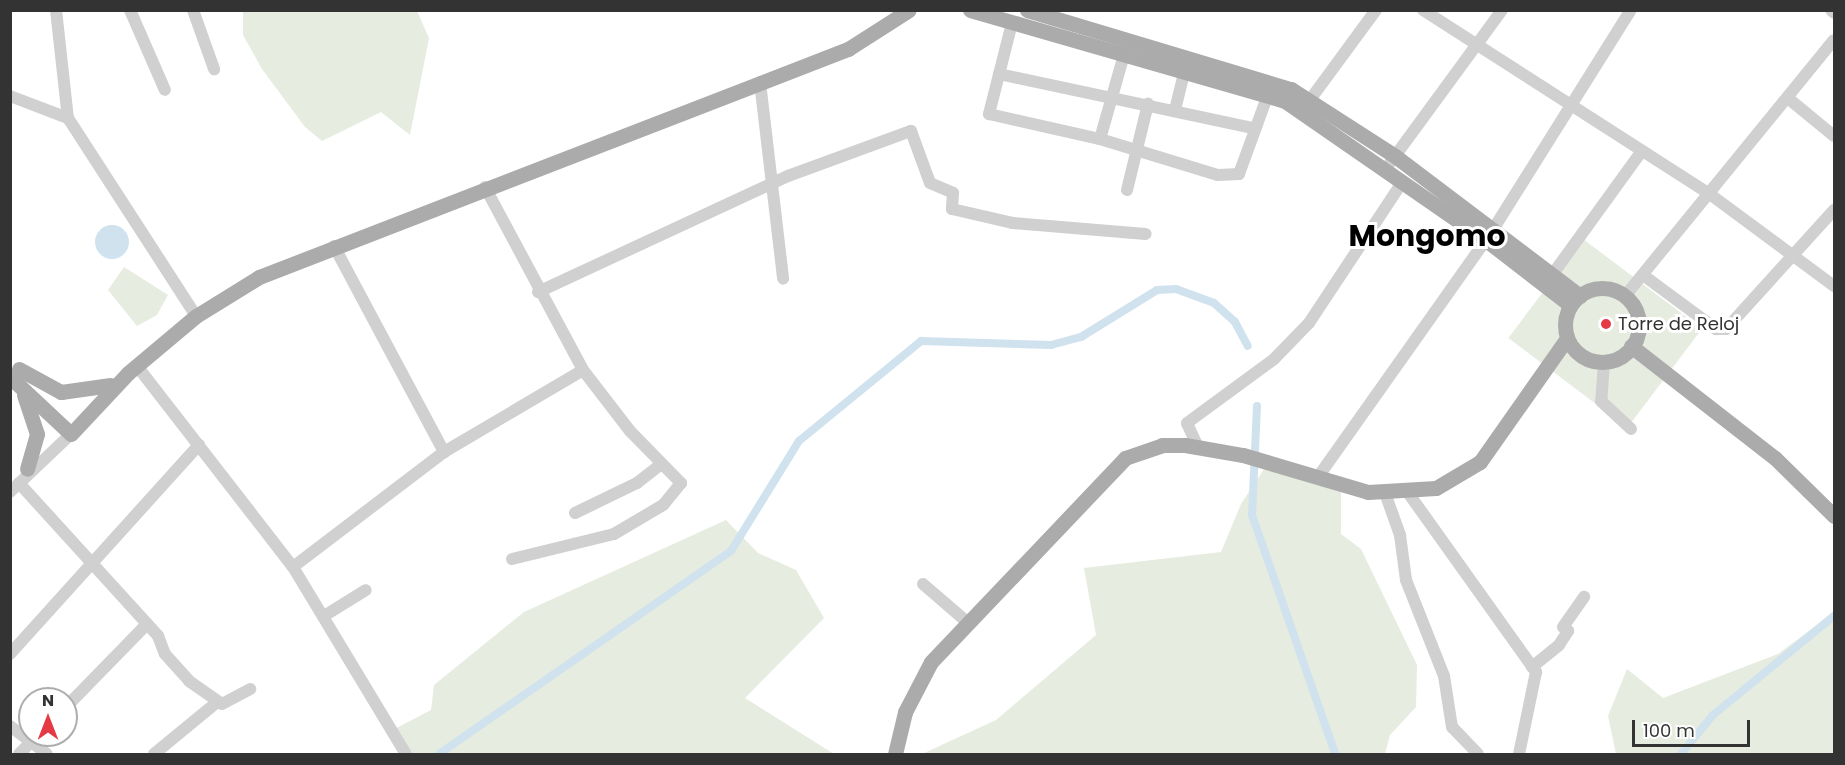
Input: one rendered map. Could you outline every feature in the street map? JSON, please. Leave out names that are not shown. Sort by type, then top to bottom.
[{"type":"main road","points":[[876,33],[895,10]]},
{"type":"main road","points":[[70,429],[133,370],[196,316],[259,277],[485,187],[760,82],[876,33],[909,10]]},
{"type":"main road","points":[[970,10],[1124,54],[1186,64],[1270,88],[1306,106],[1390,163],[1490,234],[1575,301]]},
{"type":"main road","points":[[1027,10],[1129,39],[1186,64]]},
{"type":"main road","points":[[1390,163],[1403,181],[1490,234]]},
{"type":"main road","points":[[1571,344],[1604,362],[1631,346],[1638,326],[1625,296],[1598,288],[1575,301]]},
{"type":"main road","points":[[895,754],[915,688],[967,622],[1120,462],[1162,445],[1198,447],[1243,455],[1318,477],[1385,493],[1409,494],[1447,483],[1480,462],[1551,364],[1571,344],[1575,301]]},
{"type":"main road","points":[[1631,346],[1775,458],[1834,516]]},
{"type":"main road","points":[[70,429],[111,385],[133,370]]},
{"type":"main road","points":[[13,371],[61,392],[88,392],[111,385]]},
{"type":"main road","points":[[13,371],[70,429]]},
{"type":"main road","points":[[13,371],[36,424],[27,469]]},
{"type":"street","points":[[56,10],[68,118],[196,316]]},
{"type":"street","points":[[130,10],[165,90]]},
{"type":"street","points":[[194,10],[214,69]]},
{"type":"street","points":[[1306,106],[1376,10]]},
{"type":"street","points":[[1423,10],[1711,195],[1791,257],[1834,286]]},
{"type":"street","points":[[1390,163],[1502,10]]},
{"type":"street","points":[[1318,477],[1490,234],[1573,107],[1631,10]]},
{"type":"street","points":[[1831,10],[1834,13]]},
{"type":"street","points":[[1012,23],[989,114],[1100,139],[1228,177],[1239,174],[1270,88]]},
{"type":"street","points":[[1100,139],[1129,39]]},
{"type":"street","points":[[1625,296],[1790,99],[1834,40]]},
{"type":"street","points":[[1175,110],[1186,64]]},
{"type":"street","points":[[999,74],[1254,128]]},
{"type":"street","points":[[760,82],[783,279]]},
{"type":"street","points":[[10,96],[68,118]]},
{"type":"street","points":[[1790,99],[1834,136]]},
{"type":"street","points":[[1127,190],[1148,104]]},
{"type":"street","points":[[538,292],[772,183],[911,131],[930,183],[953,193],[952,209],[1013,223],[1146,234]]},
{"type":"street","points":[[1549,280],[1642,151]]},
{"type":"street","points":[[1198,447],[1187,423],[1274,359],[1309,323],[1380,224],[1403,181]]},
{"type":"street","points":[[485,187],[538,292],[583,370],[660,465],[681,483],[663,505],[614,534],[512,559]]},
{"type":"street","points":[[1643,275],[1706,322],[1726,329],[1834,210]]},
{"type":"street","points":[[334,246],[444,452]]},
{"type":"street","points":[[1604,362],[1601,401],[1631,429]]},
{"type":"street","points":[[133,370],[199,445],[292,567],[324,616],[406,754]]},
{"type":"street","points":[[292,567],[444,452],[583,370]]},
{"type":"street","points":[[15,488],[27,469],[70,429]]},
{"type":"street","points":[[15,488],[70,429]]},
{"type":"street","points":[[10,654],[96,565],[199,445]]},
{"type":"street","points":[[575,513],[637,483],[660,465]]},
{"type":"street","points":[[15,488],[96,565],[147,624],[165,654],[216,703]]},
{"type":"street","points":[[1385,493],[1400,535],[1407,580],[1444,676],[1452,727],[1478,754]]},
{"type":"street","points":[[1409,494],[1532,667],[1537,678],[1519,754]]},
{"type":"street","points":[[923,585],[967,622]]},
{"type":"street","points":[[324,616],[366,590]]},
{"type":"street","points":[[1532,667],[1562,641],[1568,631],[1563,627],[1584,597]]},
{"type":"street","points":[[78,695],[147,624]]},
{"type":"street","points":[[154,754],[216,703],[250,689]]},
{"type":"shaded area","points":[[243,11],[417,11],[429,38],[410,135],[381,112],[322,141],[305,127],[262,69],[243,35]]},
{"type":"shaded area","points":[[1583,239],[1702,329],[1627,428],[1508,338]]},
{"type":"shaded area","points":[[124,267],[168,295],[157,315],[137,326],[108,290]]},
{"type":"shaded area","points":[[1266,466],[1341,488],[1341,534],[1361,549],[1417,665],[1416,707],[1390,735],[1385,754],[922,754],[996,720],[1096,635],[1084,568],[1221,552],[1241,504]]},
{"type":"shaded area","points":[[726,520],[758,553],[796,570],[824,618],[745,698],[834,754],[400,754],[389,732],[431,710],[434,685],[524,612]]},
{"type":"shaded area","points":[[1834,612],[1834,754],[1616,754],[1608,716],[1627,669],[1663,698],[1778,654]]},
{"type":"water","points":[[112,225],[124,230],[129,242],[124,254],[112,259],[100,254],[95,242],[100,230]]},
{"type":"waterway","points":[[439,754],[731,551],[799,441],[921,341],[1051,345],[1081,337],[1157,290],[1176,289],[1214,303],[1235,322],[1248,346]]},
{"type":"waterway","points":[[1257,406],[1252,515],[1335,754]]},
{"type":"waterway","points":[[1681,754],[1713,715],[1834,616]]},
{"type":"place","name":"Torre de Reloj","points":[[1606,324]]},
{"type":"district","name":"Mongomo","points":[[1427,236]]}]
